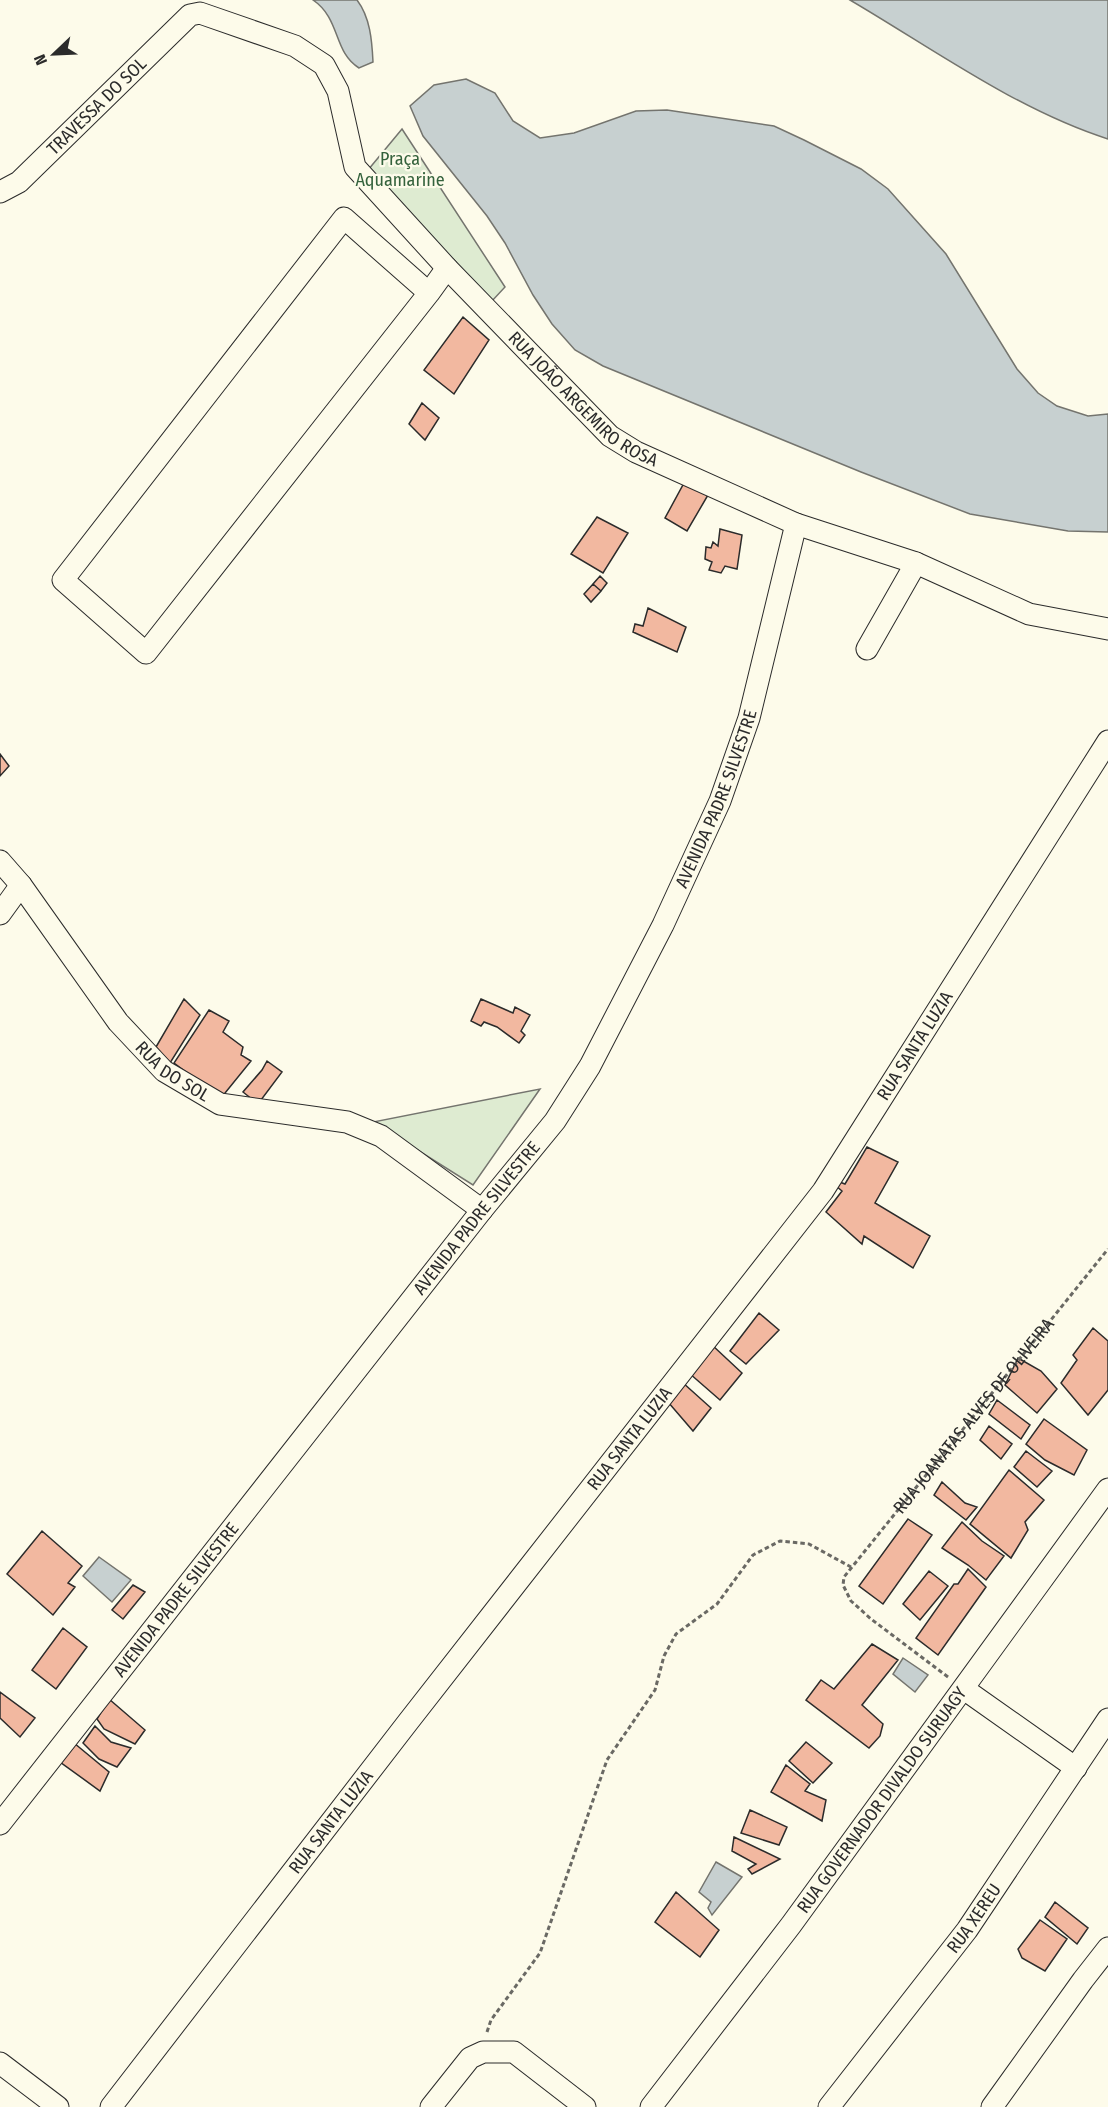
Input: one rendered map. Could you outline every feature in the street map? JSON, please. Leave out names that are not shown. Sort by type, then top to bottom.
[{"type":"street","name":"RUA JOÃO ARGEMIRO ROSA","points":[[190,15],[200,13],[295,46],[324,65],[338,92],[355,167],[447,268],[610,436],[636,452],[796,524],[916,563],[1029,614],[1108,629]]},
{"type":"street","name":"TRAVESSA DO SOL","points":[[0,192],[19,183],[190,15]]},
{"type":"street","points":[[429,293],[344,218],[63,580],[146,653],[429,293],[447,268]]},
{"type":"street","name":"AVENIDA PADRE SILVESTRE","points":[[0,1824],[482,1210],[555,1121],[590,1066],[663,925],[720,801],[749,718],[796,524]]},
{"type":"street","points":[[867,649],[916,563]]},
{"type":"street","name":"RUA SANTA LUZIA","points":[[111,2107],[415,1712],[823,1191],[1106,749]]},
{"type":"street","name":"RUA DO SOL","points":[[0,861],[21,885],[118,1022],[164,1071],[220,1104],[347,1122],[381,1136],[482,1210]]},
{"type":"street","points":[[0,914],[21,885]]},
{"type":"street","name":"RUA GOVERNADOR DIVALDO SURUAGY","points":[[651,2107],[791,1925],[1108,1490]]},
{"type":"street","points":[[964,1689],[1076,1768]]},
{"type":"street","name":"RUA XEREU","points":[[829,2107],[968,1930],[1108,1719]]},
{"type":"street","points":[[992,2107],[1108,1948]]},
{"type":"street","points":[[431,2107],[470,2058],[483,2052],[514,2052],[585,2107]]},
{"type":"street","points":[[0,2063],[58,2107]]},
{"type":"path","name":"RUA JOANATAS ALVES DE OLIVEIRA","points":[[964,1689],[850,1601],[843,1585],[844,1577],[1108,1249]]},
{"type":"path","points":[[483,2052],[492,2020],[540,1953],[607,1760],[655,1690],[664,1656],[676,1634],[717,1604],[753,1555],[780,1541],[809,1544],[851,1567]]},
{"type":"green space","name":"Praça Aquamarine","points":[[402,129],[505,287],[492,301],[368,170]]},
{"type":"green space","points":[[540,1089],[473,1185],[373,1122]]},
{"type":"shaded area","points":[[313,0],[357,0],[368,21],[373,62],[359,68],[351,61],[340,44],[328,16]]},
{"type":"shaded area","points":[[850,0],[1108,0],[1108,139],[1074,127],[1008,95]]},
{"type":"shaded area","points":[[466,79],[495,93],[513,121],[540,138],[574,133],[636,111],[667,110],[774,126],[861,169],[888,189],[946,254],[1017,369],[1038,393],[1057,406],[1088,416],[1108,414],[1108,532],[1068,531],[970,514],[861,472],[603,366],[575,350],[552,324],[487,216],[423,136],[410,106],[434,85]]},
{"type":"shaded area","points":[[99,1557],[131,1580],[112,1602],[83,1576]]},
{"type":"shaded area","points":[[903,1658],[928,1675],[915,1692],[893,1674]]},
{"type":"shaded area","points":[[716,1862],[742,1877],[712,1915],[708,1908],[711,1902],[699,1892]]},
{"type":"building","points":[[463,317],[489,340],[454,394],[424,370]]},
{"type":"building","points":[[422,403],[439,418],[425,440],[409,424]]},
{"type":"building","points":[[684,483],[708,495],[687,531],[665,518]]},
{"type":"building","points":[[597,517],[628,533],[603,573],[571,554]]},
{"type":"building","points":[[720,529],[742,535],[737,569],[725,566],[721,573],[709,570],[712,562],[705,559],[706,547],[711,548],[713,542],[718,546]]},
{"type":"building","points":[[600,576],[607,583],[601,591],[593,584]]},
{"type":"building","points":[[593,584],[601,591],[591,602],[584,594]]},
{"type":"building","points":[[648,608],[686,627],[677,652],[633,632],[635,624],[643,626]]},
{"type":"building","points":[[0,754],[9,766],[0,776]]},
{"type":"building","points":[[184,999],[200,1015],[170,1063],[156,1047]]},
{"type":"building","points":[[481,999],[513,1013],[515,1007],[530,1015],[521,1031],[525,1035],[519,1043],[497,1027],[484,1022],[481,1026],[471,1021]]},
{"type":"building","points":[[209,1010],[229,1021],[223,1032],[243,1047],[241,1055],[251,1061],[221,1098],[174,1063]]},
{"type":"building","points":[[267,1061],[282,1072],[258,1104],[243,1092]]},
{"type":"building","points":[[867,1147],[898,1162],[875,1203],[930,1236],[913,1268],[864,1236],[862,1244],[826,1212],[842,1191],[835,1185],[837,1181],[845,1184]]},
{"type":"building","points":[[759,1313],[779,1330],[746,1364],[730,1351]]},
{"type":"building","points":[[1093,1328],[1108,1341],[1108,1390],[1088,1415],[1061,1383],[1077,1360],[1073,1355]]},
{"type":"building","points":[[712,1345],[742,1373],[720,1400],[689,1373]]},
{"type":"building","points":[[1018,1358],[1041,1371],[1057,1389],[1037,1413],[1005,1385]]},
{"type":"building","points":[[682,1382],[711,1408],[693,1431],[668,1402]]},
{"type":"building","points":[[997,1400],[1030,1425],[1021,1439],[989,1414]]},
{"type":"building","points":[[1044,1419],[1087,1450],[1074,1475],[1045,1460],[1026,1444]]},
{"type":"building","points":[[989,1426],[1012,1444],[1001,1459],[980,1440]]},
{"type":"building","points":[[1026,1451],[1052,1471],[1037,1487],[1014,1467]]},
{"type":"building","points":[[1009,1470],[1044,1500],[1025,1522],[1028,1530],[1011,1558],[970,1524]]},
{"type":"building","points":[[942,1482],[965,1503],[977,1507],[966,1520],[934,1495]]},
{"type":"building","points":[[908,1519],[932,1535],[883,1604],[859,1586]]},
{"type":"building","points":[[962,1522],[982,1541],[1004,1556],[986,1580],[942,1548]]},
{"type":"building","points":[[42,1531],[82,1566],[68,1583],[75,1587],[53,1615],[7,1574]]},
{"type":"building","points":[[968,1569],[986,1587],[938,1655],[916,1638],[954,1584],[958,1584]]},
{"type":"building","points":[[929,1571],[948,1586],[920,1620],[903,1604]]},
{"type":"building","points":[[133,1585],[145,1592],[123,1619],[112,1610]]},
{"type":"building","points":[[63,1628],[87,1647],[56,1689],[32,1670]]},
{"type":"building","points":[[872,1644],[898,1660],[862,1705],[883,1724],[880,1736],[869,1748],[806,1700],[821,1680],[834,1689]]},
{"type":"building","points":[[0,1692],[35,1718],[20,1737],[0,1718]]},
{"type":"building","points":[[109,1699],[145,1730],[135,1744],[104,1729],[97,1719]]},
{"type":"building","points":[[95,1726],[111,1742],[131,1748],[117,1767],[99,1759],[83,1743]]},
{"type":"building","points":[[806,1742],[832,1763],[813,1783],[789,1761]]},
{"type":"building","points":[[74,1743],[109,1772],[100,1791],[60,1762]]},
{"type":"building","points":[[786,1765],[810,1784],[805,1791],[826,1800],[822,1821],[771,1792]]},
{"type":"building","points":[[750,1810],[787,1827],[779,1845],[741,1833]]},
{"type":"building","points":[[734,1837],[780,1859],[752,1874],[748,1869],[756,1864],[732,1851]]},
{"type":"building","points":[[676,1892],[719,1930],[700,1957],[655,1922]]},
{"type":"building","points":[[1055,1902],[1088,1928],[1077,1944],[1045,1917]]},
{"type":"building","points":[[1040,1920],[1067,1939],[1045,1971],[1022,1958],[1018,1949]]}]
